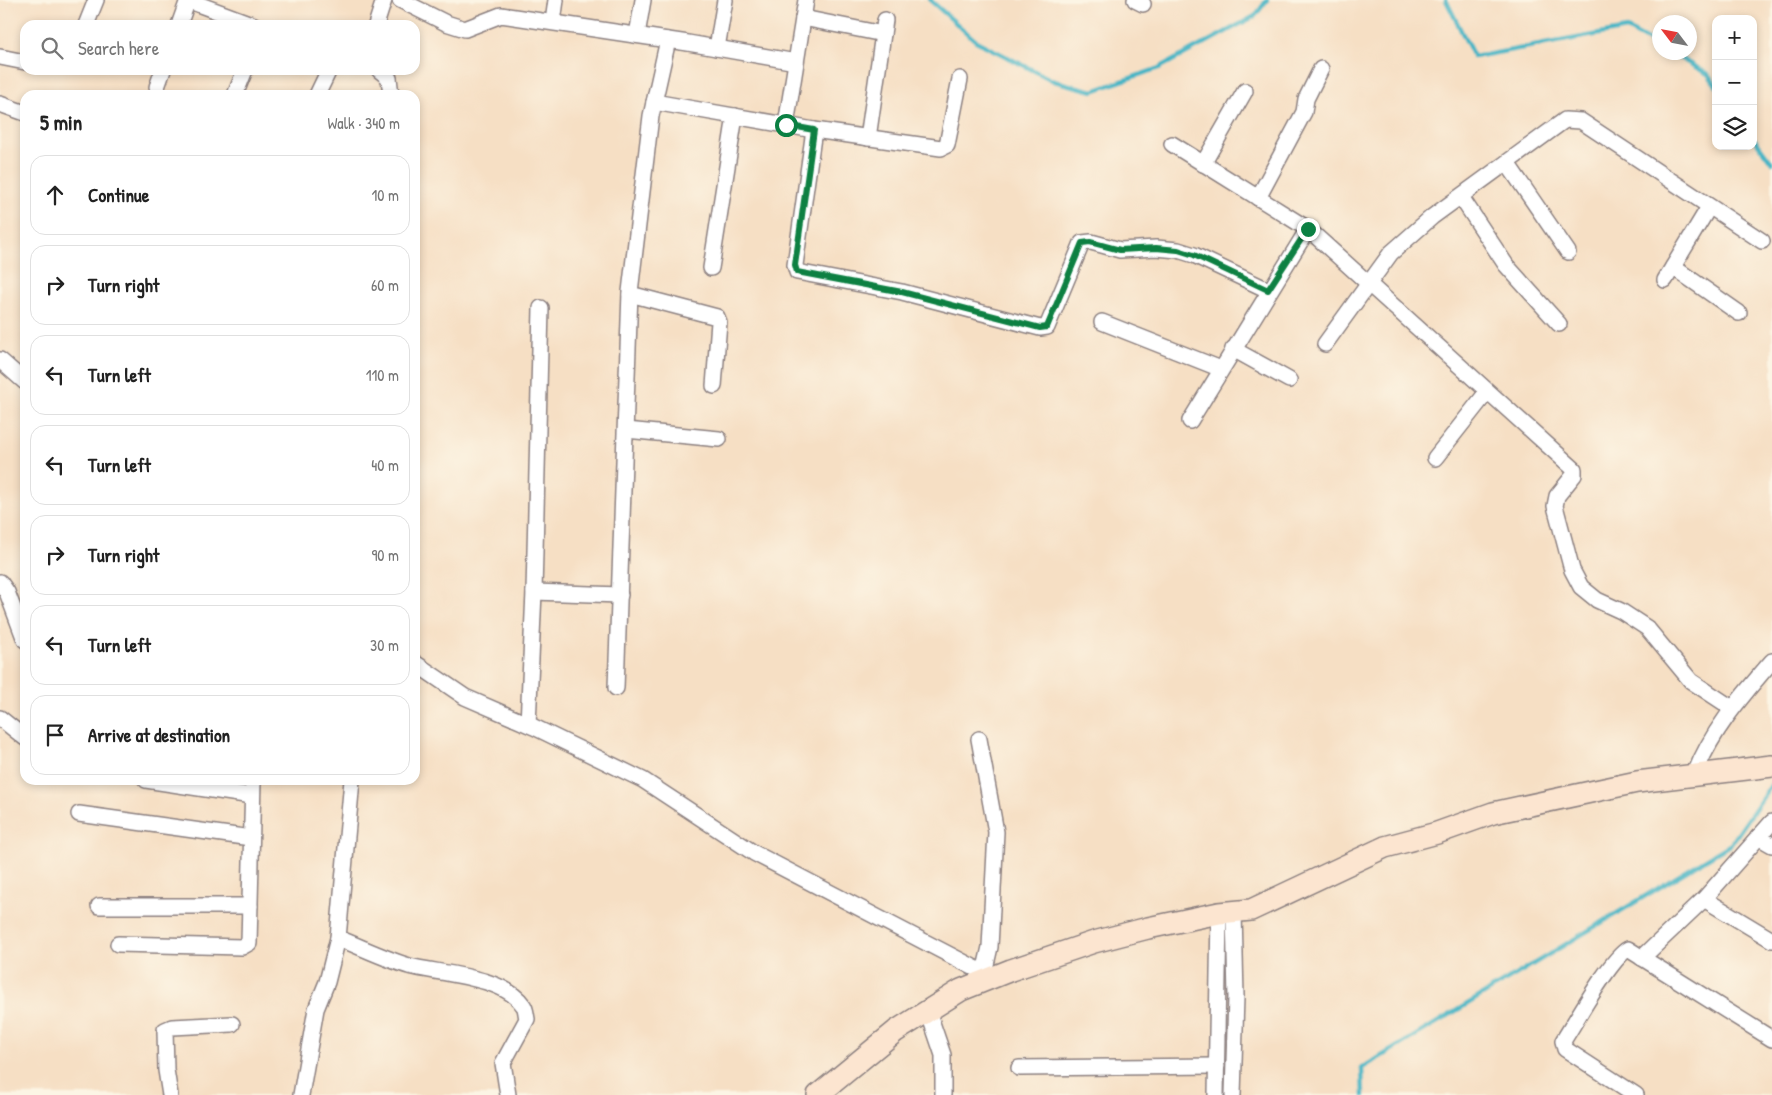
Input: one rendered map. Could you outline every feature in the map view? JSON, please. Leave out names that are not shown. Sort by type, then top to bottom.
[{"type":"main road","points":[[818,1095],[896,1031],[988,975],[1094,942],[1148,928],[1250,910],[1385,847],[1437,833],[1493,813],[1599,789],[1695,774],[1771,766]]},
{"type":"street","points":[[88,20],[96,0]]},
{"type":"street","points":[[181,20],[188,0],[241,20]]},
{"type":"street","points":[[378,20],[384,0]]},
{"type":"street","points":[[400,0],[446,23],[465,29],[501,15],[637,35],[796,62]]},
{"type":"street","points":[[553,22],[556,0]]},
{"type":"street","points":[[637,35],[642,0]]},
{"type":"street","points":[[717,48],[725,0]]},
{"type":"street","points":[[786,125],[806,0]]},
{"type":"street","points":[[803,18],[884,27],[868,138]]},
{"type":"street","points":[[616,688],[630,294],[654,102],[668,40]]},
{"type":"street","points":[[0,57],[20,61]]},
{"type":"street","points":[[1258,198],[1304,112],[1306,99],[1321,69]]},
{"type":"street","points":[[157,87],[161,75]]},
{"type":"street","points":[[237,90],[243,75]]},
{"type":"street","points":[[320,90],[327,75]]},
{"type":"street","points":[[386,75],[390,78],[391,90]]},
{"type":"street","points":[[654,102],[814,130],[941,148],[948,146],[960,79]]},
{"type":"street","points":[[1203,164],[1245,90]]},
{"type":"street","points":[[0,104],[20,111]]},
{"type":"street","points":[[711,268],[735,116]]},
{"type":"street","points":[[1325,344],[1368,282],[1392,252],[1432,217],[1565,120],[1581,121],[1762,241]]},
{"type":"street","points":[[814,130],[795,265],[797,272],[902,292],[1040,328],[1047,327],[1082,243],[1090,242],[1120,250],[1156,248],[1178,250],[1194,255],[1268,290]]},
{"type":"street","points":[[1172,144],[1308,229],[1486,392],[1574,469],[1574,475],[1557,496],[1555,506],[1572,570],[1581,587],[1596,600],[1621,611],[1646,628],[1691,681],[1732,708]]},
{"type":"street","points":[[1507,163],[1568,252]]},
{"type":"street","points":[[1460,197],[1506,265],[1559,324]]},
{"type":"street","points":[[1709,207],[1669,274],[1739,313]]},
{"type":"street","points":[[1190,421],[1268,290],[1308,229]]},
{"type":"street","points":[[630,294],[717,317],[720,322],[714,386]]},
{"type":"street","points":[[528,724],[534,592],[541,308]]},
{"type":"street","points":[[1102,322],[1221,369]]},
{"type":"street","points":[[1233,349],[1289,380]]},
{"type":"street","points":[[0,360],[20,378]]},
{"type":"street","points":[[1435,458],[1486,392]]},
{"type":"street","points":[[626,430],[719,439]]},
{"type":"street","points":[[0,582],[7,592],[20,627]]},
{"type":"street","points":[[534,592],[620,595]]},
{"type":"street","points":[[1695,774],[1700,759],[1732,708],[1772,661]]},
{"type":"street","points":[[420,666],[465,696],[644,780],[754,853],[988,975],[996,832],[979,739]]},
{"type":"street","points":[[0,718],[20,734]]},
{"type":"street","points":[[199,785],[252,796]]},
{"type":"street","points":[[118,944],[242,947],[249,943],[253,785]]},
{"type":"street","points":[[302,1095],[316,1009],[327,982],[338,938],[352,785]]},
{"type":"street","points":[[79,814],[251,838]]},
{"type":"street","points":[[1642,958],[1704,899],[1772,822]]},
{"type":"street","points":[[1758,837],[1772,845]]},
{"type":"street","points":[[1704,899],[1772,940]]},
{"type":"street","points":[[99,906],[250,906]]},
{"type":"street","points":[[1216,1095],[1227,913]]},
{"type":"street","points":[[1227,913],[1236,997],[1233,1095]]},
{"type":"street","points":[[338,938],[408,966],[477,980],[503,988],[513,994],[524,1006],[528,1019],[503,1063],[508,1095]]},
{"type":"street","points":[[1636,1095],[1565,1049],[1563,1041],[1623,952],[1628,949],[1772,1039]]},
{"type":"street","points":[[928,1011],[943,1056],[943,1095]]},
{"type":"street","points":[[170,1095],[166,1070],[166,1030],[172,1027],[232,1024]]},
{"type":"street","points":[[1019,1068],[1217,1066]]},
{"type":"waterway","points":[[930,0],[976,41],[1054,81],[1093,91],[1159,68],[1255,16],[1267,0]]},
{"type":"waterway","points":[[1446,0],[1474,57],[1627,29],[1652,43]]},
{"type":"waterway","points":[[1683,60],[1708,74],[1712,80]]},
{"type":"waterway","points":[[1757,142],[1772,163]]},
{"type":"waterway","points":[[1363,1095],[1362,1068],[1731,844],[1772,784]]},
{"type":"route","points":[[786,125],[814,130],[795,265],[797,272],[902,292],[1040,328],[1047,327],[1079,246],[1082,243],[1090,242],[1120,250],[1135,248],[1178,250],[1194,255],[1268,290],[1308,229]]}]
